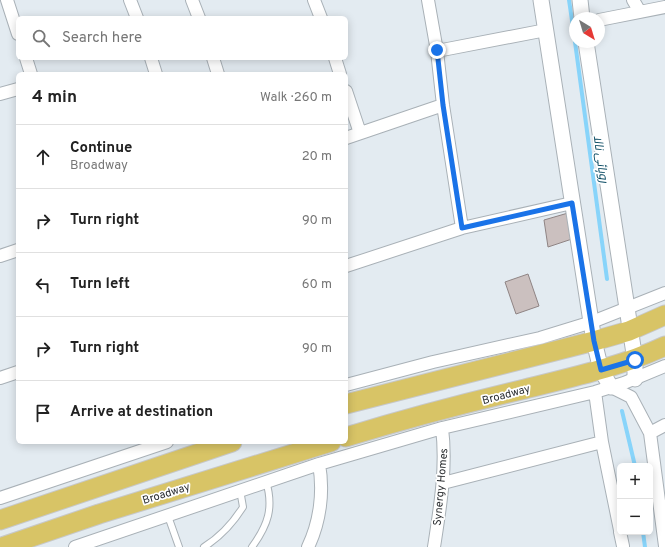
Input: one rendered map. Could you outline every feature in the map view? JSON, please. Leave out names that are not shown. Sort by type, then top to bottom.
[{"type":"main road","points":[[348,403],[594,341],[630,330],[665,315]]},
{"type":"main road","name":"Broadway","points":[[348,436],[601,370],[635,360],[665,346]]},
{"type":"main road","points":[[0,520],[226,444]]},
{"type":"main road","name":"Broadway","points":[[2,547],[99,514],[325,444]]},
{"type":"street","points":[[7,0],[16,28]]},
{"type":"street","points":[[130,0],[136,16]]},
{"type":"street","points":[[192,0],[198,16]]},
{"type":"street","points":[[314,0],[320,16]]},
{"type":"street","points":[[428,0],[437,50],[443,105],[462,228]]},
{"type":"street","points":[[541,0],[594,341],[601,370],[611,387],[631,398],[650,433],[665,546]]},
{"type":"street","points":[[580,0],[581,12]]},
{"type":"street","points":[[633,0],[640,12]]},
{"type":"street","points":[[605,19],[665,7]]},
{"type":"street","points":[[437,50],[546,30]]},
{"type":"street","points":[[587,48],[626,310],[635,360],[635,379],[631,398]]},
{"type":"street","points":[[27,60],[30,72]]},
{"type":"street","points":[[152,60],[155,72]]},
{"type":"street","points":[[214,60],[217,72]]},
{"type":"street","points":[[335,60],[339,72]]},
{"type":"street","points":[[0,94],[16,90]]},
{"type":"street","points":[[348,97],[360,133]]},
{"type":"street","points":[[348,137],[443,105]]},
{"type":"street","points":[[348,265],[462,228],[572,203]]},
{"type":"street","points":[[0,256],[16,251]]},
{"type":"street","points":[[348,384],[433,362],[540,338],[626,310],[665,293]]},
{"type":"street","points":[[75,547],[97,544],[240,490],[319,464],[442,428],[595,392],[635,379],[665,366]]},
{"type":"street","points":[[0,378],[16,373]]},
{"type":"street","points":[[595,392],[602,442],[617,516]]},
{"type":"street","points":[[650,433],[665,425]]},
{"type":"street","name":"Synergy Homes","points":[[434,547],[443,483],[444,442],[442,428]]},
{"type":"street","points":[[443,483],[602,442]]},
{"type":"street","points":[[0,498],[161,444]]},
{"type":"street","points":[[308,547],[317,521],[321,495],[319,464]]},
{"type":"street","points":[[621,535],[623,546]]},
{"type":"lane","points":[[252,547],[264,526],[270,511],[270,494],[266,481]]},
{"type":"lane","points":[[204,547],[221,534],[243,507],[240,490]]},
{"type":"lane","points":[[168,516],[178,547]]},
{"type":"building","points":[[568,213],[572,239],[548,247],[544,220]]},
{"type":"building","points":[[528,274],[539,306],[516,314],[505,282]]},
{"type":"waterway","name":"روہائی نالا","points":[[569,0],[571,12]]},
{"type":"waterway","name":"روہائی نالا","points":[[576,48],[607,279]]},
{"type":"waterway","name":"روہائی نالا","points":[[622,411],[634,463]]},
{"type":"waterway","name":"روہائی نالا","points":[[643,535],[645,547]]},
{"type":"route","points":[[437,50],[443,105],[462,228],[572,203],[594,341],[601,370],[635,360]]}]
